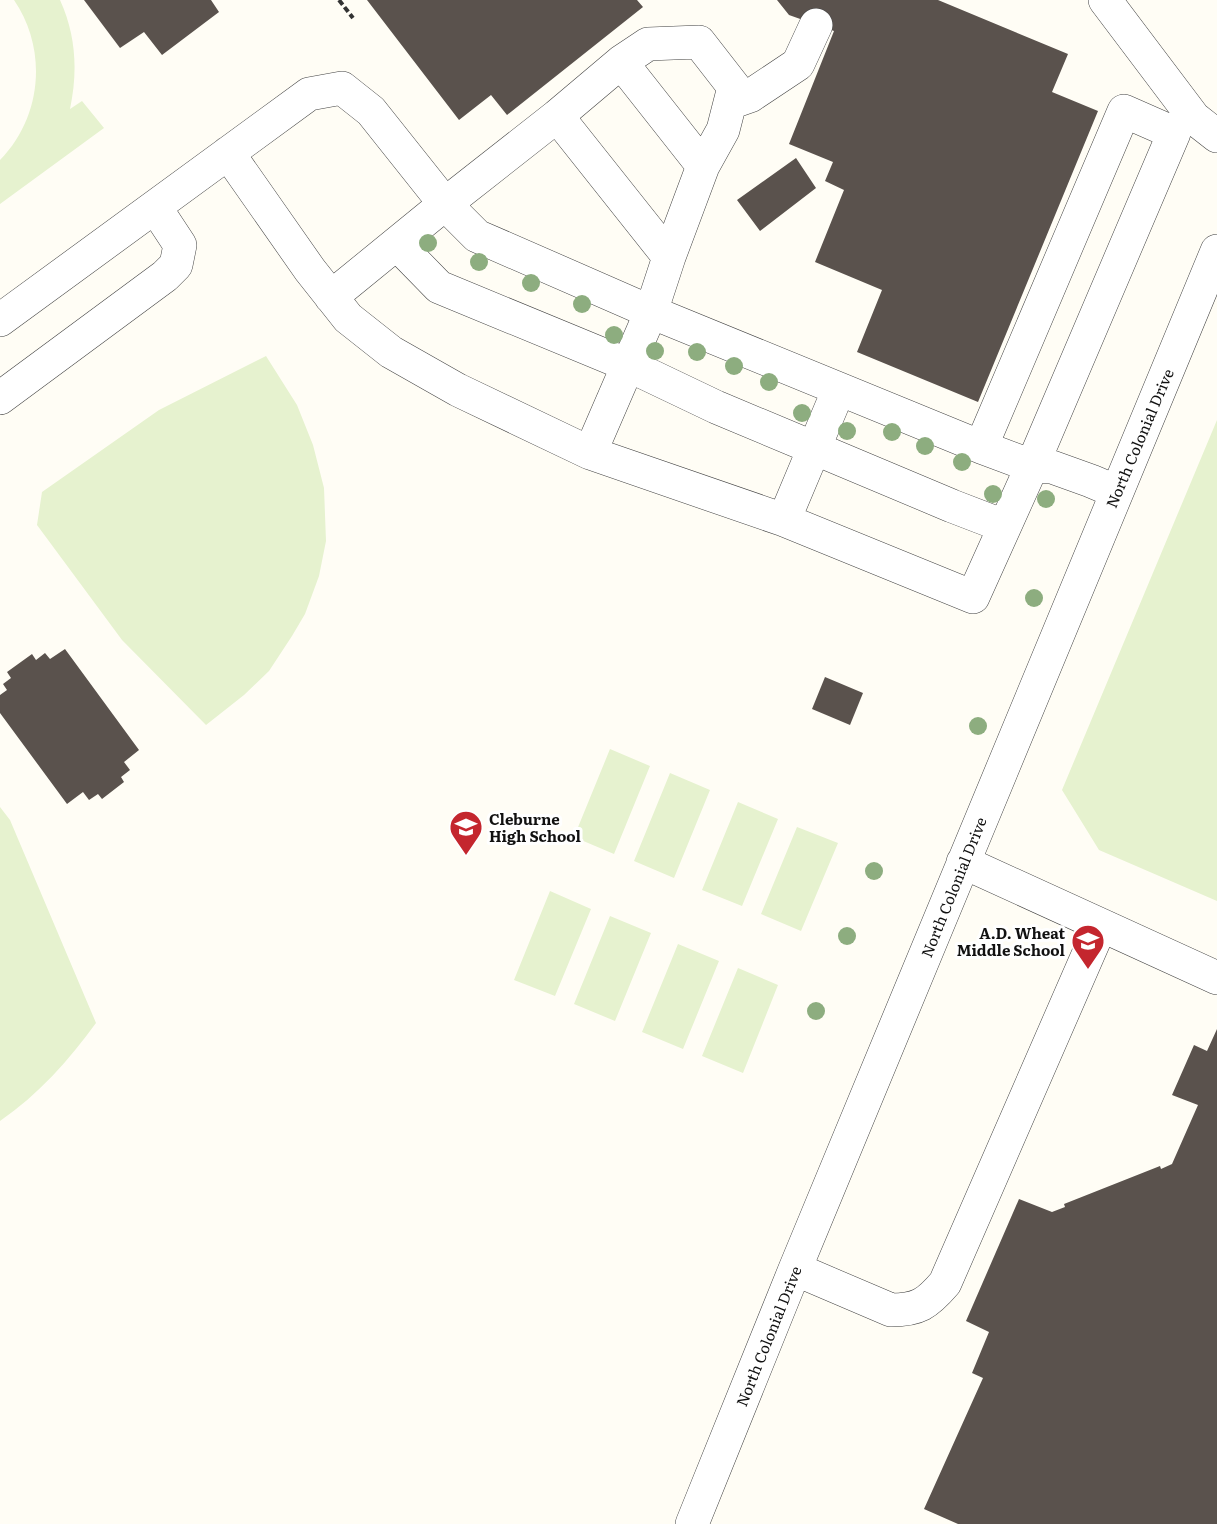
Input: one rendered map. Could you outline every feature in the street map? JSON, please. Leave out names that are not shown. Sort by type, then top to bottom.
[{"type":"street","points":[[1105,0],[1194,118],[1217,136]]},
{"type":"street","points":[[730,103],[750,96],[798,64],[816,25]]},
{"type":"street","points":[[331,297],[621,62],[648,44],[699,42],[734,87],[723,130],[703,166],[651,312],[590,453]]},
{"type":"street","points":[[621,62],[703,166]]},
{"type":"street","points":[[0,320],[309,94],[342,88],[371,111],[445,204],[477,236],[651,312],[981,447],[1032,466],[1052,467],[1117,492]]},
{"type":"street","points":[[228,153],[310,270],[348,318],[391,352],[458,390],[590,453],[784,520],[974,597],[1174,133],[1124,111],[981,447]]},
{"type":"street","points":[[557,116],[669,257]]},
{"type":"street","points":[[0,398],[165,276],[176,265],[180,245],[155,207]]},
{"type":"street","points":[[397,244],[439,287],[628,365],[716,408],[1004,526]]},
{"type":"street","name":"North Colonial Drive","points":[[692,1524],[795,1269],[1217,251]]},
{"type":"street","points":[[784,520],[839,389]]},
{"type":"street","points":[[963,862],[1217,978]]},
{"type":"street","points":[[795,1269],[891,1310],[906,1310],[920,1306],[945,1283],[1101,925]]},
{"type":"path","points":[[339,0],[354,18]]},
{"type":"green space","points":[[14,0],[60,0],[69,26],[74,53],[73,95],[70,109],[82,101],[104,128],[0,204],[0,160],[14,143],[25,124],[36,83],[36,61],[32,40],[25,19]]},
{"type":"green space","points":[[266,356],[297,405],[313,445],[324,488],[326,541],[319,576],[305,614],[292,636],[269,671],[244,695],[206,725],[122,640],[37,525],[42,492],[159,410]]},
{"type":"green space","points":[[1217,420],[1217,901],[1099,850],[1062,790]]},
{"type":"green space","points":[[610,749],[650,766],[614,854],[574,837]]},
{"type":"green space","points":[[670,773],[710,790],[674,878],[634,861]]},
{"type":"green space","points":[[738,802],[778,819],[742,906],[702,890]]},
{"type":"green space","points":[[0,807],[10,820],[96,1023],[52,1076],[0,1121]]},
{"type":"green space","points":[[797,827],[838,843],[801,931],[761,914]]},
{"type":"green space","points":[[550,891],[591,909],[555,996],[514,980]]},
{"type":"green space","points":[[610,916],[651,933],[615,1021],[574,1004]]},
{"type":"green space","points":[[678,944],[719,961],[683,1049],[642,1032]]},
{"type":"green space","points":[[738,968],[778,985],[743,1073],[702,1056]]},
{"type":"building","points":[[84,0],[211,0],[219,12],[162,55],[144,32],[120,48]]},
{"type":"building","points":[[367,0],[637,0],[643,7],[507,115],[491,95],[459,120]]},
{"type":"building","points":[[777,0],[938,0],[1068,54],[1052,92],[1098,111],[978,402],[857,352],[882,290],[815,262],[844,190],[825,181],[833,162],[789,144],[834,31],[789,15]]},
{"type":"building","points":[[796,158],[816,188],[760,231],[737,200]]},
{"type":"building","points":[[65,649],[139,750],[124,762],[130,770],[121,777],[124,782],[102,799],[98,794],[89,800],[83,792],[67,804],[0,713],[0,695],[7,690],[3,684],[11,678],[7,672],[32,654],[36,660],[45,653],[50,659]]},
{"type":"building","points":[[825,677],[863,693],[850,725],[812,709]]},
{"type":"building","points":[[1217,1029],[1217,1524],[958,1524],[924,1509],[983,1378],[972,1373],[989,1332],[966,1321],[1019,1199],[1052,1212],[1065,1207],[1064,1204],[1160,1166],[1161,1169],[1172,1164],[1198,1105],[1172,1095],[1194,1045],[1207,1051]]},
{"type":"place","name":"Cleburne High School","points":[[466,856]]},
{"type":"place","name":"A.D. Wheat Middle School","points":[[1088,970]]}]
